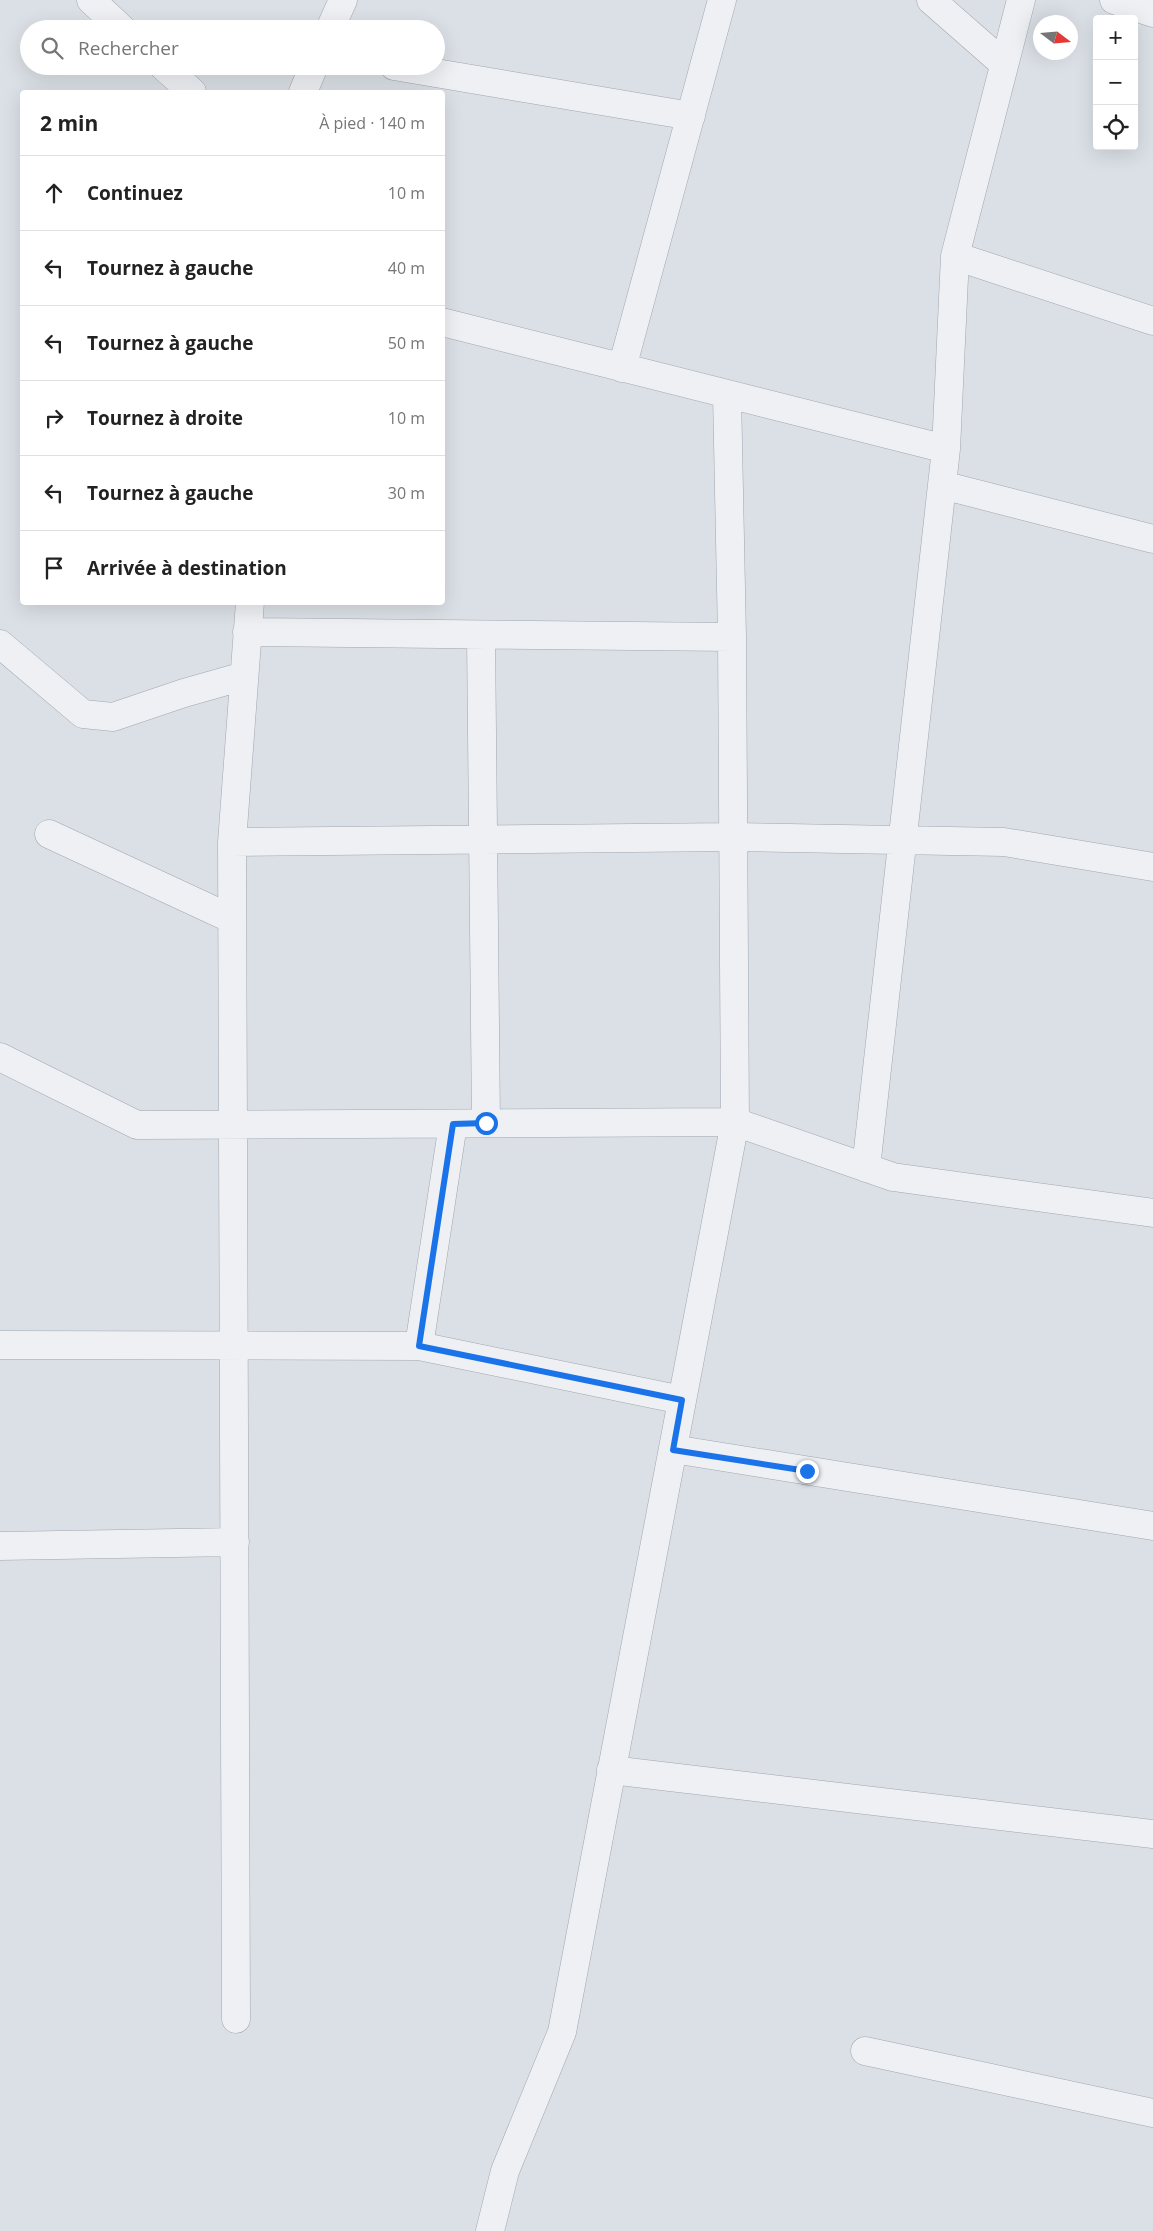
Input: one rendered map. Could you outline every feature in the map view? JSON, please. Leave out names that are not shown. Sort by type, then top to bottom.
[{"type":"street","points":[[91,0],[112,20]]},
{"type":"street","points":[[334,20],[343,0]]},
{"type":"street","points":[[622,368],[722,0]]},
{"type":"street","points":[[931,0],[1004,64]]},
{"type":"street","points":[[866,1168],[946,449],[955,256],[1021,0]]},
{"type":"street","points":[[1114,0],[1153,13]]},
{"type":"street","points":[[173,75],[190,90]]},
{"type":"street","points":[[304,90],[310,75]]},
{"type":"street","points":[[445,75],[691,116]]},
{"type":"street","points":[[955,256],[1153,320]]},
{"type":"street","points":[[445,324],[946,449]]},
{"type":"street","points":[[490,2231],[505,2171],[562,2032],[735,1122],[732,637],[727,394]]},
{"type":"street","points":[[942,485],[1153,539]]},
{"type":"street","points":[[236,2019],[232,842],[250,605]]},
{"type":"street","points":[[247,632],[732,637]]},
{"type":"street","points":[[481,635],[486,1123]]},
{"type":"street","points":[[0,644],[83,714],[113,717],[184,693],[244,676]]},
{"type":"street","points":[[49,834],[232,919]]},
{"type":"street","points":[[232,842],[733,837],[1004,842],[1153,867]]},
{"type":"street","points":[[0,1057],[137,1125],[735,1122],[893,1177],[1153,1213]]},
{"type":"street","points":[[419,1346],[453,1124]]},
{"type":"street","points":[[0,1345],[419,1346],[682,1400]]},
{"type":"street","points":[[673,1450],[1153,1526]]},
{"type":"street","points":[[0,1546],[234,1542]]},
{"type":"street","points":[[611,1770],[1153,1834]]},
{"type":"street","points":[[865,2051],[1153,2113]]},
{"type":"route","points":[[486,1123],[453,1124],[419,1346],[682,1400],[673,1450],[807,1471]]}]
